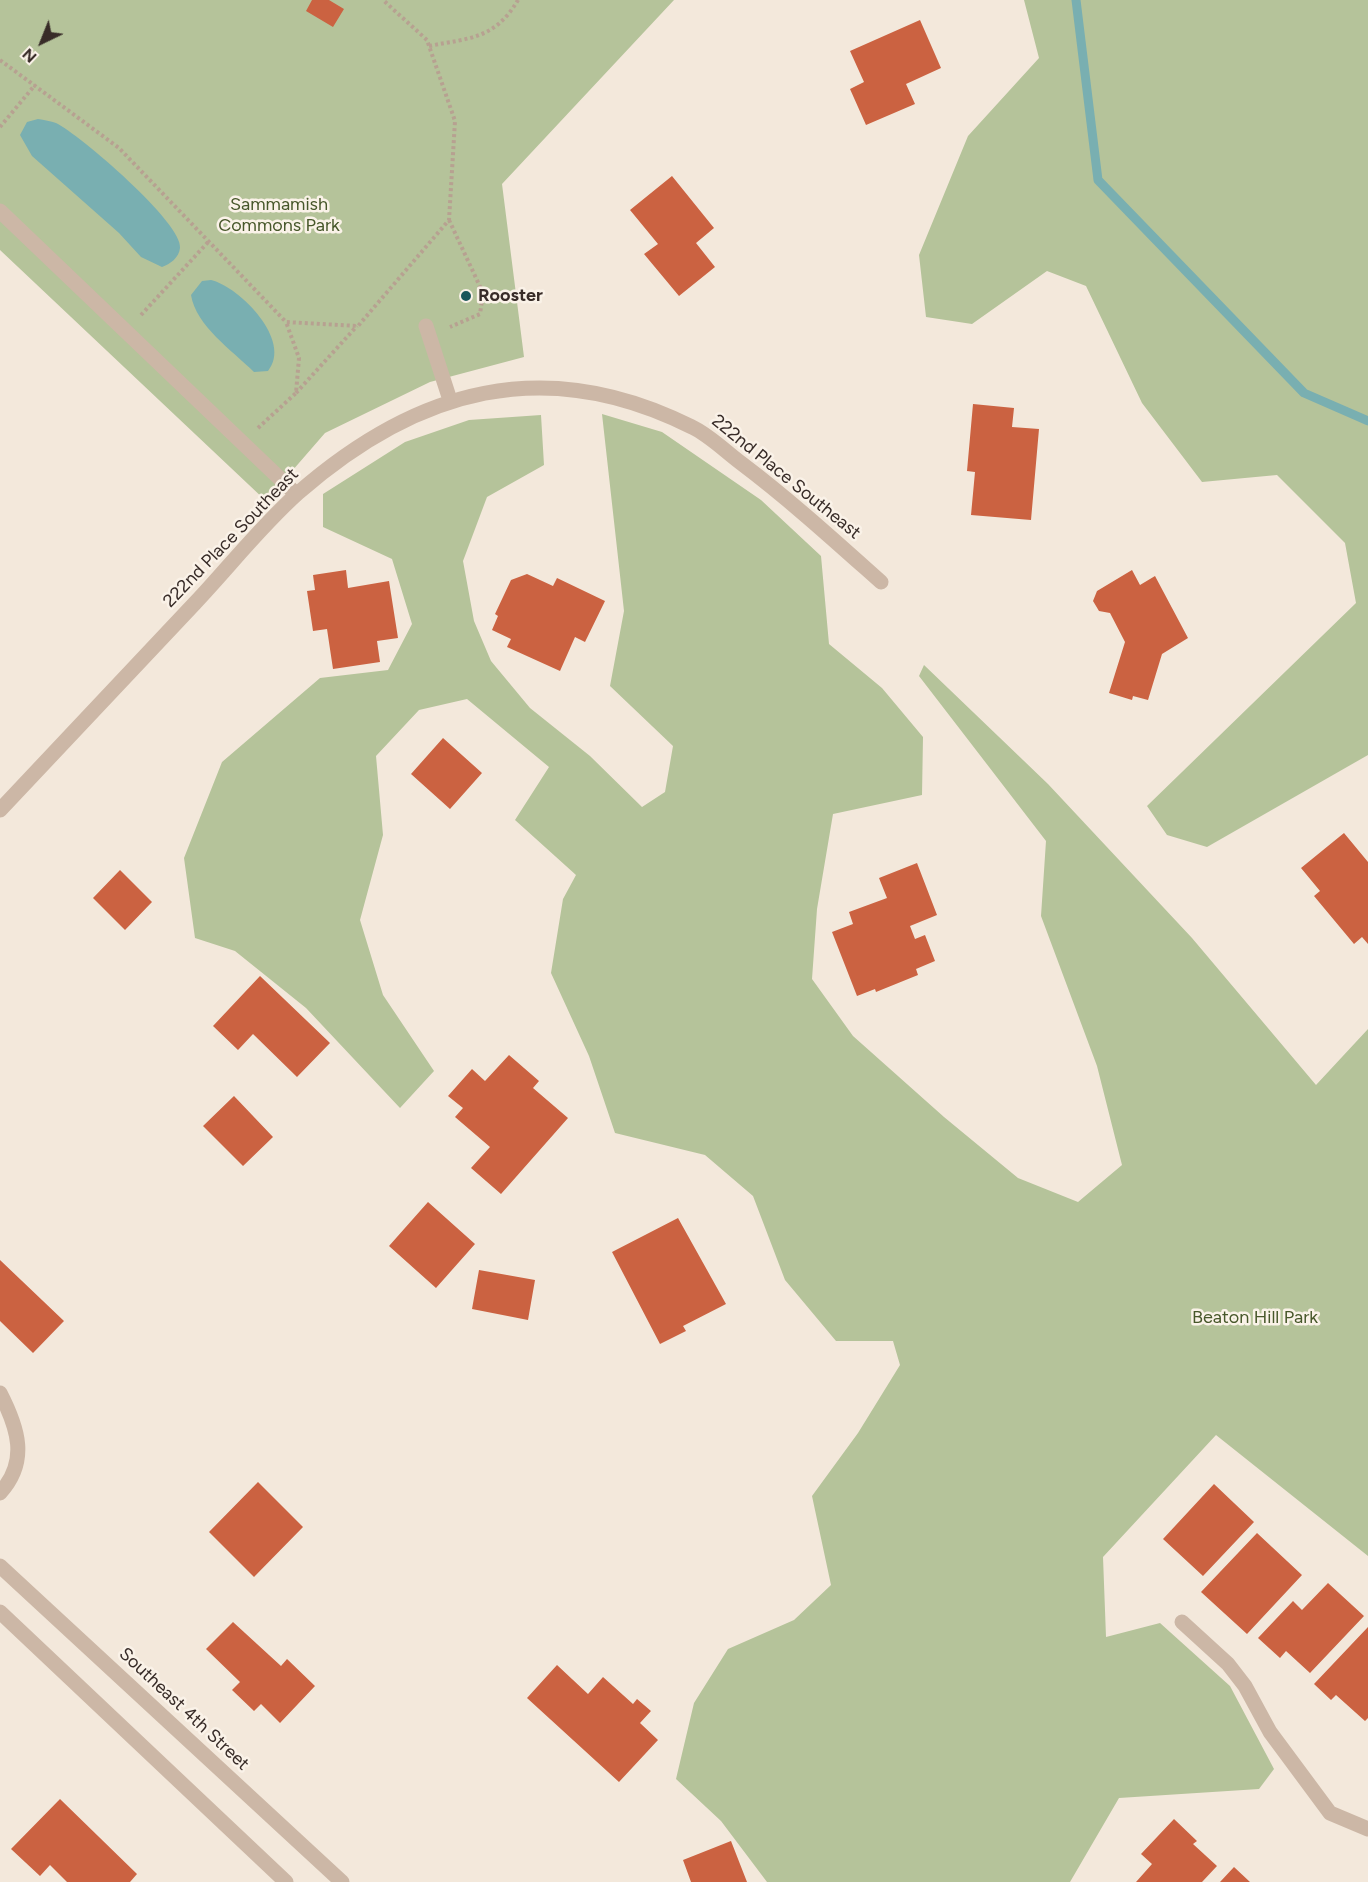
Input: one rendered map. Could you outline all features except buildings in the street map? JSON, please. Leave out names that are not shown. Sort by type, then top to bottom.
[{"type":"street","points":[[0,211],[296,494]]},
{"type":"street","points":[[426,326],[450,400]]},
{"type":"street","name":"222nd Place Southeast","points":[[0,810],[296,494],[354,448],[399,422],[450,400],[501,390],[566,387],[645,405],[695,428],[783,495],[881,582]]},
{"type":"street","points":[[0,1393],[14,1420],[19,1445],[12,1480],[0,1493]]},
{"type":"street","name":"Southeast 4th Street","points":[[0,1566],[342,1882]]},
{"type":"street","points":[[0,1612],[286,1882]]},
{"type":"street","points":[[1182,1622],[1228,1664],[1245,1686],[1270,1732],[1330,1813],[1368,1829]]},
{"type":"path","points":[[382,0],[427,40],[455,121],[449,220],[483,293],[480,314],[468,321]]},
{"type":"path","points":[[429,46],[490,33],[518,0]]},
{"type":"path","points":[[0,60],[119,148],[210,240],[286,322],[299,358],[296,393]]},
{"type":"path","points":[[0,126],[35,85]]},
{"type":"path","points":[[243,443],[296,393],[358,326],[449,220]]},
{"type":"path","points":[[126,331],[210,240]]},
{"type":"path","points":[[286,322],[358,326]]},
{"type":"green space","name":"Sammamish Commons Park","points":[[0,0],[674,0],[502,184],[524,357],[430,382],[325,433],[266,501],[0,250]]},
{"type":"green space","points":[[1024,0],[1368,0],[1368,755],[1207,847],[1167,835],[1147,806],[1356,603],[1345,543],[1277,475],[1202,482],[1142,403],[1086,286],[1047,271],[972,324],[926,317],[919,255],[968,136],[1039,58]]},
{"type":"green space","name":"Beaton Hill Park","points":[[602,414],[662,432],[761,500],[821,556],[829,644],[882,688],[923,737],[922,795],[833,814],[817,909],[812,979],[853,1036],[944,1117],[1018,1178],[1078,1202],[1122,1165],[1097,1066],[1041,916],[1046,841],[919,676],[924,665],[1048,784],[1192,938],[1316,1085],[1368,1029],[1368,1556],[1216,1435],[1103,1557],[1106,1637],[1160,1623],[1230,1686],[1274,1769],[1259,1789],[1119,1798],[1070,1882],[767,1882],[721,1821],[676,1779],[694,1703],[728,1649],[794,1620],[831,1585],[812,1496],[858,1433],[900,1365],[893,1341],[836,1341],[785,1280],[753,1196],[705,1155],[615,1133],[589,1056],[551,973],[563,899],[576,875],[515,820],[549,767],[467,699],[419,710],[376,756],[383,835],[360,920],[383,995],[434,1071],[400,1108],[306,1008],[235,951],[195,938],[184,858],[222,762],[320,678],[388,670],[412,624],[392,559],[323,527],[323,494],[405,442],[469,420],[541,415],[544,465],[487,497],[463,561],[474,621],[491,661],[530,708],[590,756],[642,807],[665,792],[673,746],[610,686],[624,611]]},
{"type":"water","points":[[38,119],[56,123],[86,144],[149,201],[177,236],[180,248],[174,260],[162,267],[141,257],[119,233],[32,156],[20,135],[27,122]]},
{"type":"water","points":[[211,280],[236,293],[260,317],[269,331],[274,345],[274,359],[268,371],[254,372],[216,337],[200,317],[191,295],[202,281]]},
{"type":"waterway","points":[[1076,0],[1098,180],[1304,393],[1368,421]]},
{"type":"place","name":"Rooster","points":[[466,296]]}]
